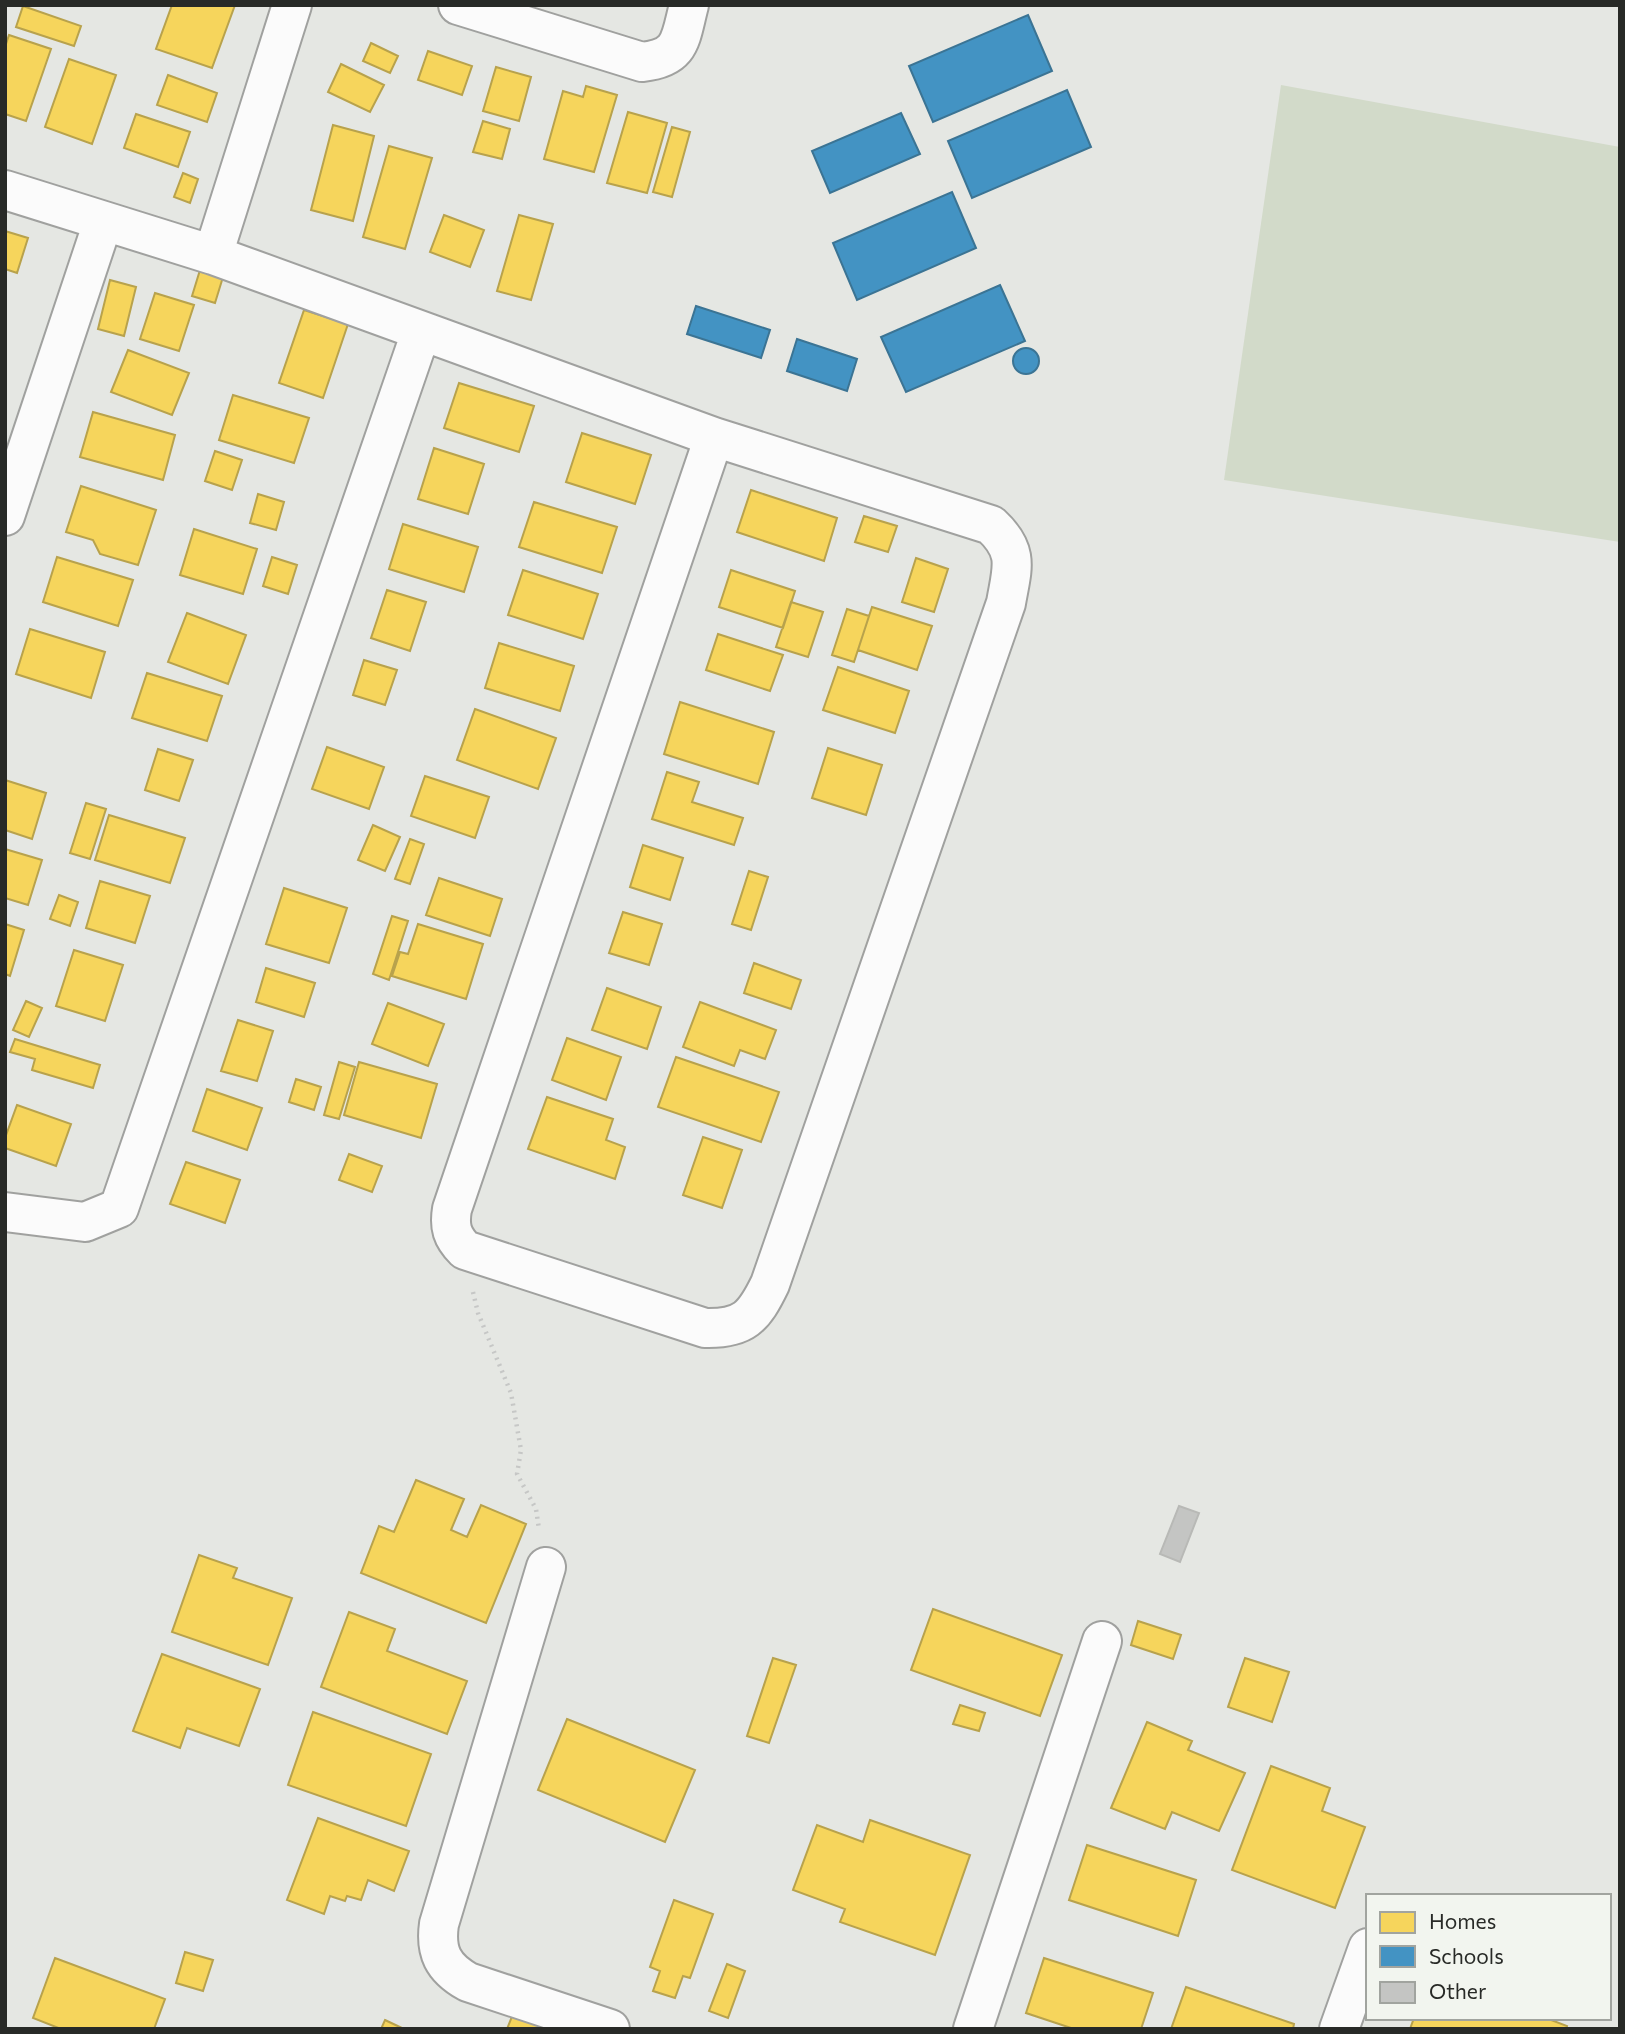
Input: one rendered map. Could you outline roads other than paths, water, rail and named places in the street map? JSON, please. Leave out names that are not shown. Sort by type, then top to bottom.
[{"type":"street","points":[[213,256],[292,5]]},
{"type":"street","points":[[458,5],[642,62],[662,60],[672,54],[678,45],[689,5]]},
{"type":"street","points":[[5,190],[213,256],[714,438],[992,525],[1006,539],[1013,558],[1006,603],[770,1284],[757,1310],[741,1323],[723,1328],[705,1328],[465,1250],[454,1240],[450,1224],[452,1209],[714,438]]},
{"type":"street","points":[[5,516],[103,222]]},
{"type":"street","points":[[5,1212],[85,1222],[119,1208],[421,332]]},
{"type":"street","points":[[546,1567],[439,1924],[436,1942],[441,1959],[452,1973],[468,1982],[610,2029]]},
{"type":"street","points":[[973,2029],[1102,1641]]},
{"type":"street","points":[[1339,2029],[1366,1954]]}]
